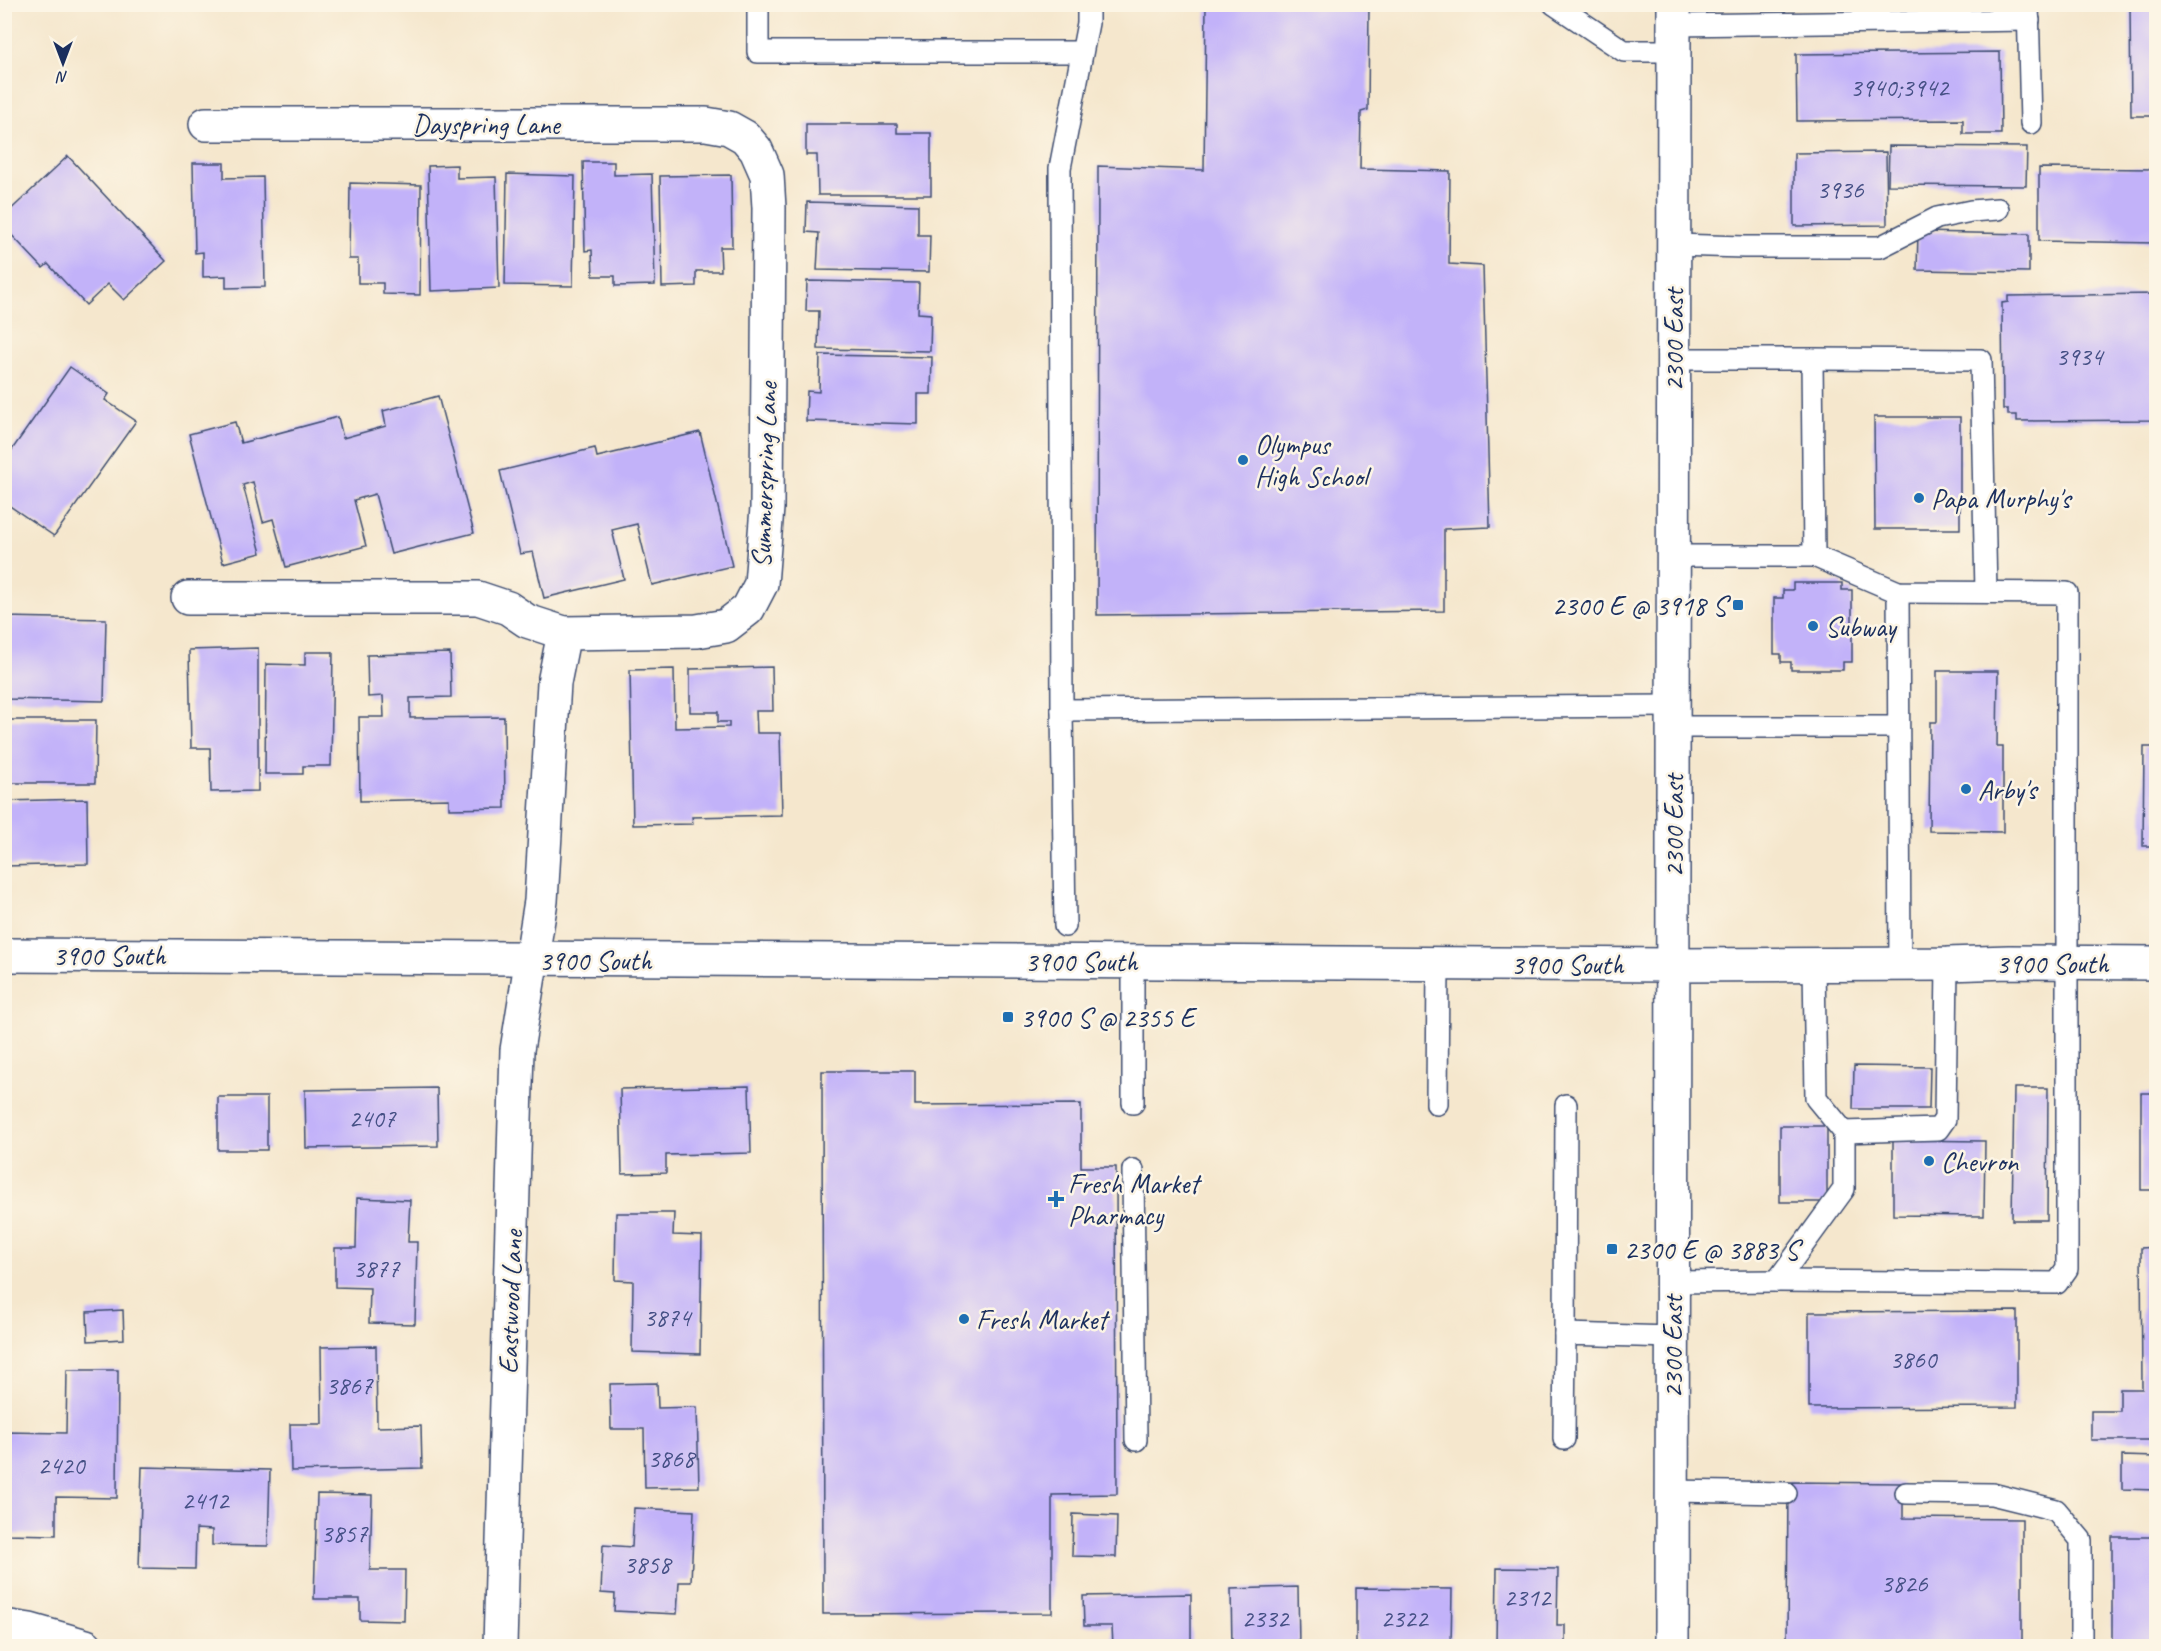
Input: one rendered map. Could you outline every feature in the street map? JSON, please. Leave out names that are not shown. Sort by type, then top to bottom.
[{"type":"main road","name":"2300 East","points":[[1672,1647],[1674,27]]},
{"type":"main road","name":"Dayspring Lane","points":[[206,124],[706,124],[729,128],[745,137],[756,150]]},
{"type":"main road","name":"Summerspring Lane","points":[[188,598],[478,598],[508,608],[527,621],[564,633],[697,631],[726,626],[748,609],[761,584],[767,508],[769,208],[767,175],[756,150]]},
{"type":"main road","points":[[531,959],[541,901],[554,683],[564,633]]},
{"type":"main road","name":"3900 South","points":[[4,955],[1672,965],[2157,963]]},
{"type":"main road","name":"Eastwood Lane","points":[[500,1647],[518,1050],[531,959]]},
{"type":"main road","points":[[4,1626],[30,1630],[86,1647]]},
{"type":"lane","points":[[758,4],[758,52],[1082,52]]},
{"type":"lane","points":[[1065,926],[1060,168],[1088,22],[1088,4]]},
{"type":"lane","points":[[1554,4],[1624,51],[1674,27],[2028,12],[2031,123]]},
{"type":"lane","points":[[1674,245],[1880,247],[1937,218],[1971,211],[1998,209]]},
{"type":"lane","points":[[1674,359],[1981,360],[1986,592]]},
{"type":"lane","points":[[1812,359],[1814,556]]},
{"type":"lane","points":[[1672,1282],[2057,1283],[2067,1269],[2067,593],[1898,592],[1814,556],[1673,556]]},
{"type":"lane","points":[[1898,592],[1900,964]]},
{"type":"lane","points":[[1062,710],[1673,717],[1898,727]]},
{"type":"lane","points":[[1133,962],[1134,1102]]},
{"type":"lane","points":[[1437,1104],[1438,963]]},
{"type":"lane","points":[[1777,1281],[1844,1189],[1844,1132],[1816,1098],[1814,964]]},
{"type":"lane","points":[[1844,1132],[1938,1129],[1945,1119],[1947,964]]},
{"type":"lane","points":[[1564,1439],[1566,1105]]},
{"type":"lane","points":[[1134,1170],[1136,1440]]},
{"type":"lane","points":[[1565,1334],[1672,1337]]},
{"type":"lane","points":[[1672,1491],[1786,1493]]},
{"type":"lane","points":[[1906,1493],[1992,1494],[2056,1510],[2081,1540],[2081,1647]]},
{"type":"building","name":"Olympus High School","points":[[1206,4],[1369,4],[1368,110],[1361,112],[1360,169],[1450,171],[1449,264],[1483,266],[1490,527],[1444,529],[1444,611],[1097,615],[1098,166],[1204,170]]},
{"type":"building","points":[[2130,4],[2156,4],[2156,116],[2131,116]]},
{"type":"building","points":[[2000,52],[2001,134],[1963,134],[1963,120],[1797,121],[1796,54]]},
{"type":"building","points":[[806,124],[897,124],[897,133],[931,133],[931,195],[818,195],[817,155],[806,155]]},
{"type":"building","points":[[1889,146],[2027,147],[2026,186],[1888,185]]},
{"type":"building","points":[[1886,152],[1887,225],[1794,226],[1794,153]]},
{"type":"building","points":[[68,156],[166,261],[124,300],[108,284],[86,305],[48,264],[43,268],[4,227],[4,216]]},
{"type":"building","points":[[583,162],[614,162],[614,175],[652,174],[655,285],[615,286],[615,276],[593,276],[592,250],[585,251]]},
{"type":"building","points":[[193,163],[224,163],[224,178],[263,177],[265,287],[226,288],[226,276],[203,277],[203,252],[195,253]]},
{"type":"building","points":[[457,165],[457,178],[496,177],[499,288],[431,291],[428,166]]},
{"type":"building","points":[[2039,168],[2156,169],[2156,243],[2039,241]]},
{"type":"building","points":[[507,174],[575,176],[573,286],[505,285]]},
{"type":"building","points":[[731,175],[732,247],[720,247],[721,271],[696,271],[696,286],[662,287],[660,176]]},
{"type":"building","points":[[350,183],[421,185],[420,295],[383,294],[383,283],[358,283],[358,259],[349,259]]},
{"type":"building","points":[[807,202],[918,205],[918,235],[930,235],[929,272],[817,270],[819,233],[806,232]]},
{"type":"building","points":[[1918,232],[2029,234],[2029,272],[1917,270]]},
{"type":"building","points":[[807,281],[919,283],[918,313],[931,314],[930,351],[818,349],[819,311],[806,311]]},
{"type":"building","points":[[2156,294],[2156,420],[2017,421],[2017,415],[2008,415],[2008,409],[2003,409],[2002,303],[2008,302],[2008,296]]},
{"type":"building","points":[[820,355],[932,357],[931,394],[918,394],[918,424],[806,421],[807,391],[819,392]]},
{"type":"building","points":[[70,367],[109,394],[105,400],[136,421],[54,536],[4,502],[4,461]]},
{"type":"building","points":[[438,396],[474,533],[391,554],[375,494],[354,500],[366,546],[286,567],[273,519],[263,522],[253,482],[243,485],[261,553],[223,563],[189,434],[235,422],[241,443],[338,417],[343,438],[386,426],[383,411]]},
{"type":"building","points":[[1874,417],[1960,417],[1960,529],[1875,529]]},
{"type":"building","points":[[700,432],[732,566],[652,585],[637,524],[612,530],[624,579],[544,598],[533,552],[520,554],[500,471],[595,448],[597,457]]},
{"type":"building","name":"Subway","points":[[1793,583],[1842,583],[1842,590],[1852,590],[1852,662],[1843,662],[1843,670],[1791,670],[1791,662],[1781,662],[1781,654],[1774,654],[1774,598],[1783,598],[1783,590],[1793,590]]},
{"type":"building","points":[[4,617],[106,619],[104,701],[4,699]]},
{"type":"building","points":[[258,648],[258,791],[211,792],[210,748],[191,748],[189,650]]},
{"type":"building","points":[[305,652],[333,652],[331,766],[303,766],[303,774],[265,774],[266,664],[305,665]]},
{"type":"building","points":[[450,653],[451,697],[410,698],[410,718],[504,717],[505,808],[449,809],[449,799],[360,801],[359,717],[384,717],[383,696],[368,697],[367,655]]},
{"type":"building","points":[[772,667],[773,711],[756,711],[757,733],[780,733],[782,815],[692,817],[693,824],[633,825],[630,670],[674,669],[675,728],[729,727],[729,722],[718,722],[718,712],[690,712],[690,669]]},
{"type":"building","name":"Arby's","points":[[1937,671],[1998,671],[1997,747],[2003,747],[2003,832],[1929,831],[1930,722],[1937,722]]},
{"type":"building","points":[[4,720],[96,720],[95,783],[4,783]]},
{"type":"building","points":[[2144,747],[2156,747],[2156,846],[2143,846]]},
{"type":"building","points":[[87,799],[88,864],[4,866],[4,801]]},
{"type":"building","points":[[1854,1066],[1930,1067],[1929,1109],[1853,1109]]},
{"type":"building","points":[[822,1071],[915,1071],[915,1105],[1081,1104],[1081,1167],[1116,1167],[1117,1494],[1052,1495],[1052,1613],[823,1614]]},
{"type":"building","points":[[749,1086],[751,1153],[666,1155],[666,1173],[622,1174],[620,1089]]},
{"type":"building","points":[[437,1088],[438,1146],[306,1148],[305,1090]]},
{"type":"building","points":[[2014,1088],[2048,1088],[2047,1220],[2012,1220]]},
{"type":"building","points":[[2141,1093],[2156,1093],[2156,1190],[2141,1190]]},
{"type":"building","points":[[218,1097],[267,1097],[267,1150],[218,1150]]},
{"type":"building","points":[[1780,1126],[1827,1126],[1827,1202],[1780,1202]]},
{"type":"building","points":[[1893,1140],[1985,1141],[1984,1216],[1893,1215]]},
{"type":"building","points":[[357,1198],[410,1200],[408,1242],[417,1242],[415,1324],[369,1323],[370,1288],[335,1287],[335,1248],[356,1248]]},
{"type":"building","points":[[616,1213],[674,1213],[673,1235],[702,1236],[700,1354],[632,1352],[633,1281],[615,1280]]},
{"type":"building","points":[[2156,1247],[2156,1440],[2091,1440],[2091,1411],[2120,1411],[2120,1389],[2142,1389],[2141,1248]]},
{"type":"building","points":[[123,1310],[124,1339],[88,1341],[87,1312]]},
{"type":"building","points":[[2017,1311],[2017,1407],[1809,1408],[1809,1312]]},
{"type":"building","points":[[376,1346],[377,1427],[421,1426],[422,1468],[291,1471],[290,1424],[322,1424],[321,1347]]},
{"type":"building","points":[[67,1370],[118,1370],[117,1498],[56,1497],[56,1535],[4,1534],[4,1432],[66,1433]]},
{"type":"building","points":[[657,1383],[658,1408],[697,1407],[699,1487],[645,1488],[644,1429],[611,1429],[610,1384]]},
{"type":"building","points":[[2122,1456],[2156,1457],[2156,1490],[2122,1489]]},
{"type":"building","points":[[142,1467],[270,1470],[268,1546],[212,1545],[212,1530],[196,1529],[195,1569],[139,1568]]},
{"type":"building","points":[[1788,1482],[1903,1483],[1903,1518],[2022,1519],[2022,1646],[1787,1646]]},
{"type":"building","points":[[317,1494],[372,1495],[370,1570],[405,1570],[404,1621],[360,1620],[360,1599],[314,1599]]},
{"type":"building","points":[[634,1508],[694,1511],[691,1582],[679,1582],[677,1614],[614,1611],[615,1594],[601,1593],[603,1545],[632,1547]]},
{"type":"building","points":[[1073,1514],[1117,1516],[1116,1557],[1072,1556]]},
{"type":"building","points":[[2112,1537],[2156,1537],[2156,1643],[2112,1643]]},
{"type":"building","points":[[1497,1568],[1558,1569],[1557,1625],[1565,1625],[1565,1646],[1496,1646]]},
{"type":"building","points":[[1298,1587],[1299,1646],[1232,1646],[1231,1589]]},
{"type":"building","points":[[1356,1588],[1452,1589],[1451,1646],[1356,1646]]},
{"type":"building","points":[[1191,1594],[1191,1646],[1113,1646],[1112,1626],[1084,1626],[1083,1596]]},
{"type":"place","name":"Olympus High School","points":[[1243,460]]},
{"type":"place","name":"Papa Murphy's","points":[[1919,498]]},
{"type":"place","name":"2300 E @ 3918 S","points":[[1738,605]]},
{"type":"place","name":"Subway","points":[[1813,626]]},
{"type":"place","name":"Arby's","points":[[1966,789]]},
{"type":"place","name":"3900 S @ 2355 E","points":[[1008,1017]]},
{"type":"place","name":"Chevron","points":[[1929,1161]]},
{"type":"place","name":"Fresh Market Pharmacy","points":[[1056,1199]]},
{"type":"place","name":"2300 E @ 3883 S","points":[[1612,1249]]},
{"type":"place","name":"Fresh Market","points":[[964,1319]]}]
